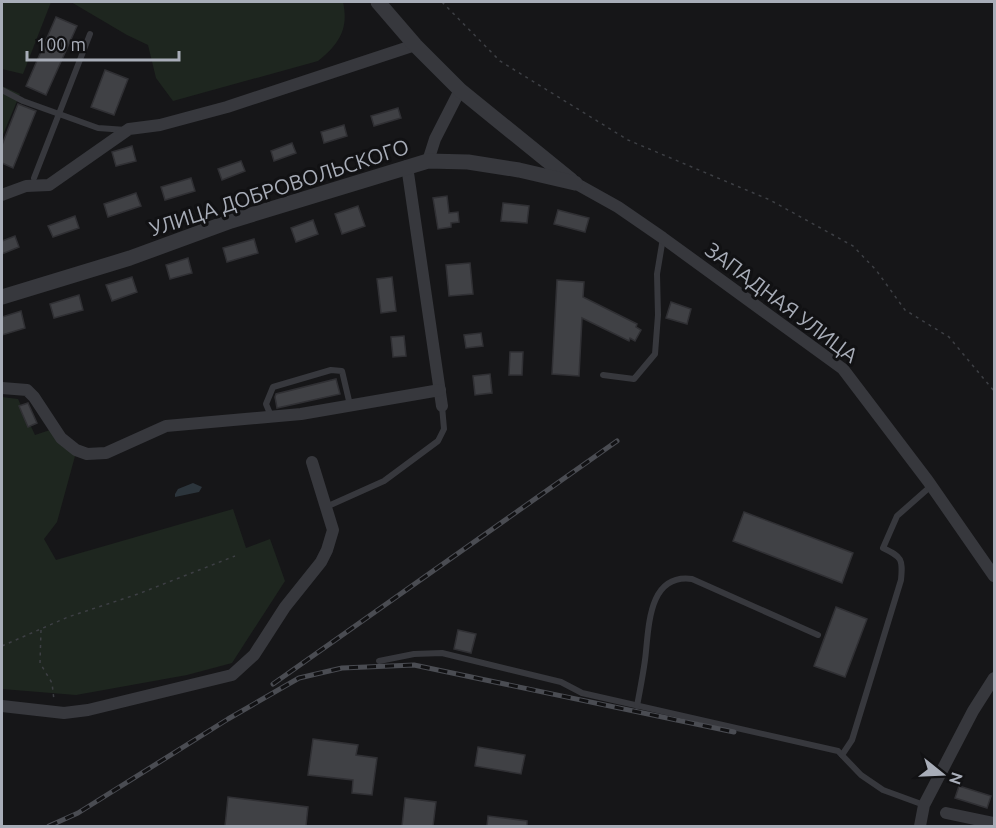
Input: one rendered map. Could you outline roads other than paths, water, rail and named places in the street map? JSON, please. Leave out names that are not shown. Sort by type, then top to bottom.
[{"type":"street","points":[[378,2],[460,90],[575,183]]},
{"type":"street","points":[[2,195],[26,186],[49,185],[129,129],[160,125],[227,107],[416,45]]},
{"type":"street","points":[[428,161],[435,139],[460,90]]},
{"type":"street","name":"УЛИЦА ДОБРОВОЛЬСКОГО","points":[[2,297],[130,258],[231,221],[428,161],[468,162],[519,170],[575,183]]},
{"type":"street","points":[[407,166],[442,406]]},
{"type":"street","name":"ЗАПАДНАЯ УЛИЦА","points":[[575,183],[618,207],[663,238],[843,369],[931,485],[994,576]]},
{"type":"street","points":[[2,388],[27,390],[61,438],[76,450],[87,454],[105,453],[166,426],[272,417],[440,390]]},
{"type":"street","points":[[2,706],[55,712],[88,710],[232,675],[254,655],[285,607],[327,550],[333,530],[312,462]]},
{"type":"street","points":[[920,826],[924,805],[973,711],[994,678]]},
{"type":"street","points":[[946,813],[994,823]]},
{"type":"lane","points":[[34,178],[90,34]]},
{"type":"lane","points":[[2,90],[23,101],[98,128],[129,129]]},
{"type":"lane","points":[[603,375],[634,379],[656,354],[657,274],[663,238]]},
{"type":"lane","points":[[272,417],[266,404],[273,387],[331,370],[342,371],[350,405]]},
{"type":"lane","points":[[326,507],[384,481],[438,441],[444,429],[442,406]]},
{"type":"lane","points":[[842,755],[852,740],[901,580],[903,564],[898,555],[883,548],[897,516],[931,485]]},
{"type":"lane","points":[[637,706],[649,620],[656,597],[669,584],[682,578],[692,579],[818,635]]},
{"type":"lane","points":[[379,661],[414,654],[442,653],[561,682],[582,693],[823,747],[838,751],[861,775],[883,790],[924,805]]},
{"type":"railway","points":[[273,684],[617,441]]},
{"type":"railway","points":[[49,826],[78,813],[228,719],[299,678],[342,668],[414,665],[734,732]]}]
